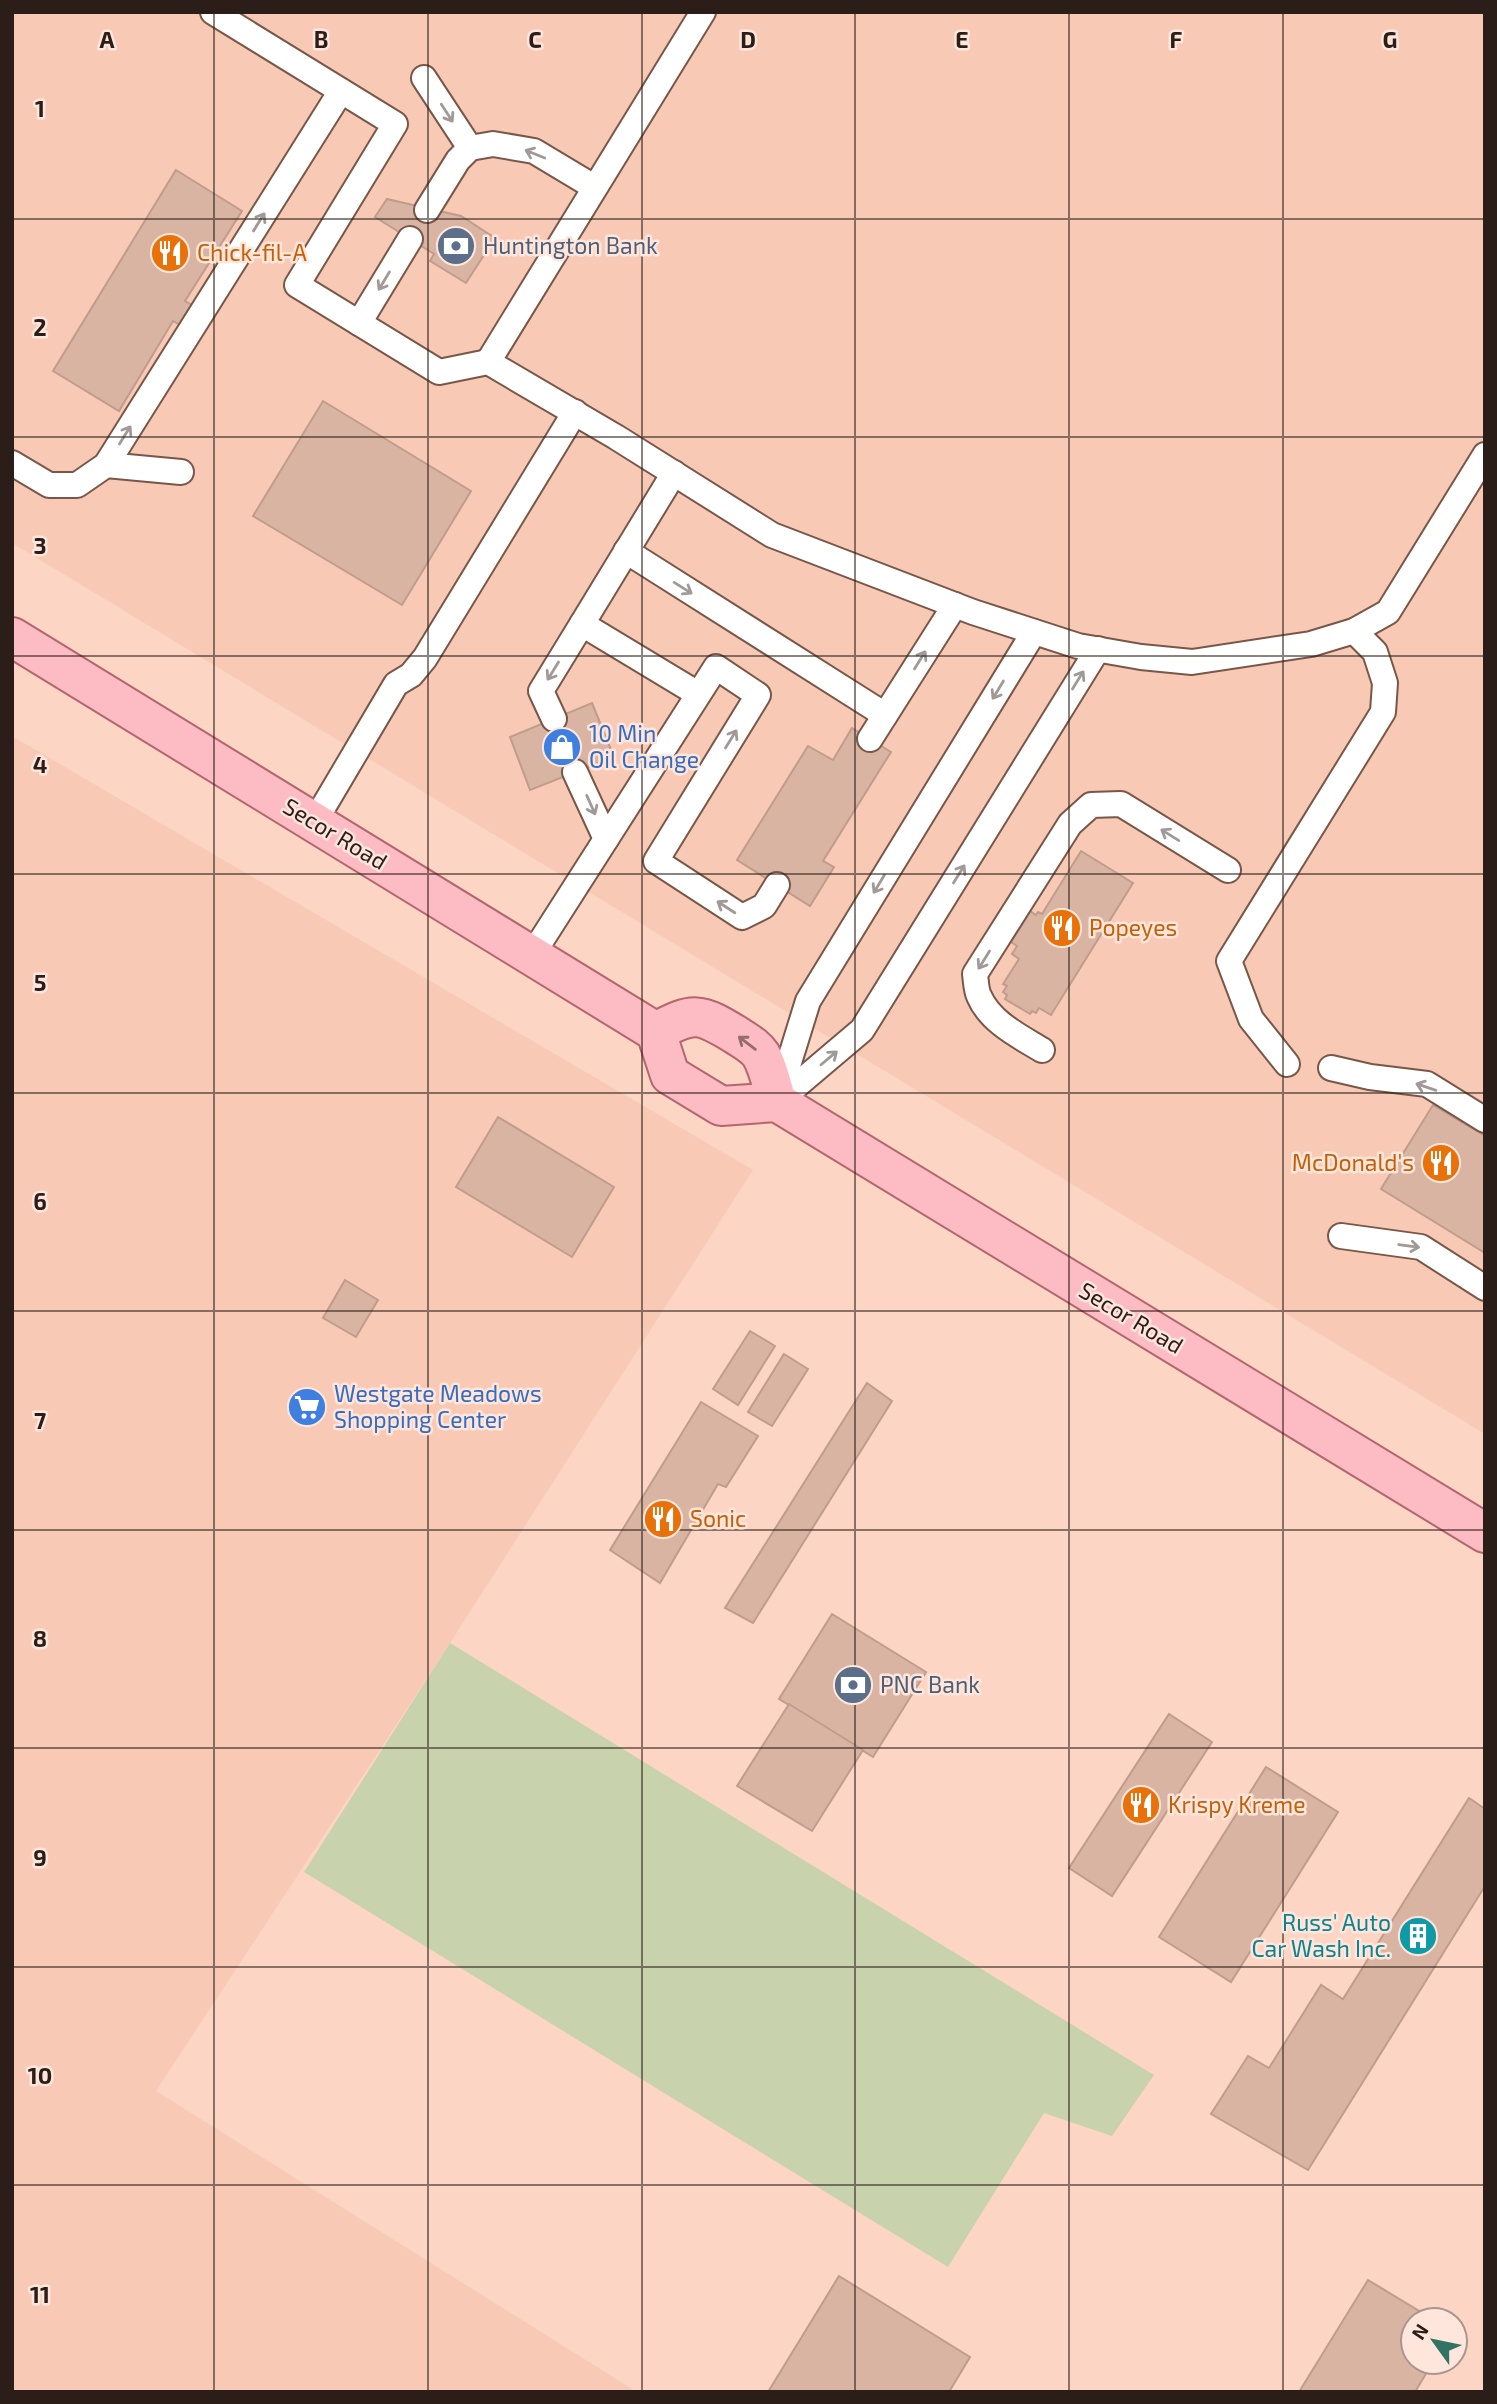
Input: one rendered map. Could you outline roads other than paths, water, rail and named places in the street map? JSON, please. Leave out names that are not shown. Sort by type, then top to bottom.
[{"type":"main road","name":"Secor Road","points":[[12,637],[656,1032]]},
{"type":"main road","points":[[696,1016],[709,1018],[752,1045],[761,1056],[776,1102],[721,1106],[670,1075],[656,1032],[678,1020],[696,1016]]},
{"type":"main road","name":"Secor Road","points":[[776,1102],[1485,1533]]},
{"type":"lane","points":[[213,12],[395,124],[297,285],[439,372],[488,362],[575,412],[772,535],[955,605],[1078,646],[1192,662],[1311,644],[1354,631],[1388,612],[1485,455]]},
{"type":"lane","points":[[488,362],[704,12]]},
{"type":"lane","points":[[424,78],[470,148]]},
{"type":"lane","points":[[12,463],[49,485],[77,485],[106,465],[341,91]]},
{"type":"lane","points":[[427,210],[458,160],[470,148],[493,144],[534,151],[594,187]]},
{"type":"lane","points":[[359,323],[410,239]]},
{"type":"lane","points":[[315,821],[396,684],[411,675],[425,658],[575,412]]},
{"type":"lane","points":[[106,465],[181,472]]},
{"type":"lane","points":[[554,719],[541,691],[674,473]]},
{"type":"lane","points":[[626,551],[885,715]]},
{"type":"lane","points":[[870,739],[955,605]]},
{"type":"lane","points":[[582,624],[698,694]]},
{"type":"lane","points":[[1287,1064],[1251,1019],[1229,961],[1383,712],[1385,682],[1375,652],[1354,631]]},
{"type":"lane","points":[[776,1102],[808,1001],[1034,632]]},
{"type":"lane","points":[[776,1102],[862,1030],[1097,649]]},
{"type":"lane","points":[[532,955],[716,667],[758,695],[656,862],[742,917],[764,906],[777,885]]},
{"type":"lane","points":[[576,772],[606,839]]},
{"type":"lane","points":[[1042,1050],[1005,1028],[989,1012],[978,995],[975,974],[1070,824],[1091,805],[1121,804],[1228,870]]},
{"type":"lane","points":[[1331,1068],[1370,1077],[1427,1084],[1485,1120]]},
{"type":"lane","points":[[1341,1236],[1421,1247],[1485,1288]]},
{"type":"place","name":"Huntington Bank","points":[[456,246]]},
{"type":"place","name":"Chick-fil-A","points":[[170,253]]},
{"type":"place","name":"10 Min Oil Change","points":[[562,747]]},
{"type":"place","name":"Popeyes","points":[[1062,928]]},
{"type":"place","name":"McDonald's","points":[[1441,1163]]},
{"type":"place","name":"Westgate Meadows Shopping Center","points":[[307,1407]]},
{"type":"place","name":"Sonic","points":[[663,1519]]},
{"type":"place","name":"PNC Bank","points":[[853,1685]]},
{"type":"place","name":"Krispy Kreme","points":[[1141,1805]]},
{"type":"place","name":"Russ' Auto Car Wash Inc.","points":[[1418,1936]]}]
